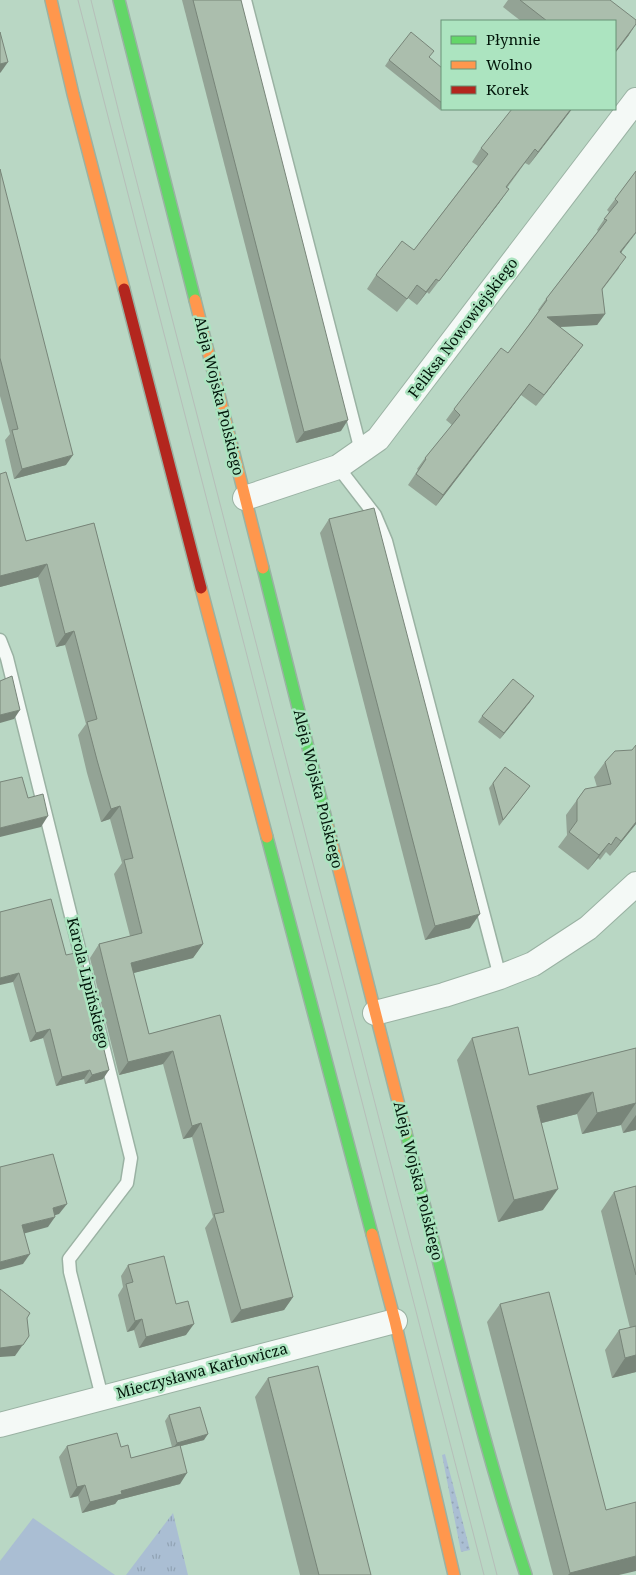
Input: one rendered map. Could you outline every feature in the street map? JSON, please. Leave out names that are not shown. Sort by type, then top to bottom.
[{"type":"street","points":[[51,0],[73,94],[172,476],[395,1321],[454,1575]]},
{"type":"street","name":"Aleja Wojska Polskiego","points":[[119,0],[244,498],[479,1416],[508,1521],[526,1575]]},
{"type":"street","name":"Feliksa Nowowiejskiego","points":[[244,498],[338,466],[378,440],[636,100]]},
{"type":"street","points":[[375,1013],[444,995],[500,977],[532,964],[588,928],[636,884]]},
{"type":"street","name":"Mieczysława Karłowicza","points":[[3,1420],[102,1397],[395,1321]]},
{"type":"lane","points":[[245,0],[361,451]]},
{"type":"lane","points":[[338,466],[375,515],[386,541],[500,977]]},
{"type":"lane","name":"Karola Lipińskiego","points":[[0,640],[7,658],[131,1158],[127,1183],[69,1259],[70,1272],[102,1397]]},
{"type":"green space","points":[[445,1454],[470,1550],[461,1552],[442,1455]]},
{"type":"green space","points":[[173,1513],[188,1575],[126,1575]]},
{"type":"green space","points":[[33,1518],[115,1575],[0,1575],[0,1561]]},
{"type":"building","points":[[193,0],[241,0],[348,420],[304,432]]},
{"type":"building","points":[[520,0],[610,0],[636,20],[636,24],[616,51],[616,20],[546,20]]},
{"type":"building","points":[[0,32],[8,62],[0,64]]},
{"type":"building","points":[[411,32],[434,51],[429,57],[441,67],[441,102],[389,60]]},
{"type":"building","points":[[511,110],[570,110],[538,152],[535,149],[506,187],[509,189],[439,281],[436,279],[426,292],[417,285],[407,299],[376,275],[402,241],[414,250],[488,154],[481,148]]},
{"type":"building","points":[[0,169],[73,455],[22,469],[12,430],[18,429],[0,358]]},
{"type":"building","points":[[636,171],[636,232],[620,252],[626,257],[602,289],[605,314],[547,317],[583,345],[544,395],[529,384],[443,495],[416,474],[425,458],[460,415],[454,409],[501,348],[508,353],[546,299],[607,220],[604,219],[618,202],[615,199]]},
{"type":"building","points":[[6,472],[26,541],[94,523],[203,944],[131,963],[149,1034],[220,1015],[293,1297],[241,1310],[214,1214],[224,1212],[201,1123],[192,1126],[173,1051],[128,1062],[99,944],[142,933],[124,860],[133,858],[120,806],[111,809],[87,722],[97,719],[74,631],[65,634],[47,564],[0,576],[0,474]]},
{"type":"building","points":[[374,508],[480,914],[435,926],[329,519]]},
{"type":"building","points":[[12,676],[20,710],[0,715],[0,681]]},
{"type":"building","points":[[513,679],[534,696],[504,733],[482,716]]},
{"type":"building","points":[[636,745],[636,822],[621,841],[616,837],[611,845],[609,843],[599,855],[569,832],[577,821],[577,800],[585,789],[611,784],[605,762],[615,751],[632,750]]},
{"type":"building","points":[[505,767],[530,786],[503,820],[493,783]]},
{"type":"building","points":[[22,777],[28,798],[43,794],[48,816],[0,828],[0,782]]},
{"type":"building","points":[[51,899],[66,955],[80,952],[109,1070],[92,1075],[90,1070],[62,1077],[50,1029],[36,1033],[19,973],[0,978],[0,912]]},
{"type":"building","points":[[518,1027],[529,1075],[636,1048],[636,1103],[597,1113],[593,1092],[537,1106],[558,1189],[514,1200],[472,1038]]},
{"type":"building","points":[[53,1154],[67,1204],[53,1208],[55,1217],[22,1225],[30,1254],[0,1262],[0,1167]]},
{"type":"building","points":[[636,1186],[636,1275],[614,1192]]},
{"type":"building","points":[[164,1256],[176,1304],[188,1301],[194,1324],[146,1337],[142,1319],[135,1321],[126,1284],[133,1282],[128,1265]]},
{"type":"building","points":[[0,1289],[30,1313],[27,1318],[29,1336],[23,1345],[0,1348]]},
{"type":"building","points":[[549,1292],[606,1510],[636,1502],[636,1556],[570,1573],[500,1304]]},
{"type":"building","points":[[636,1326],[636,1355],[625,1358],[619,1330]]},
{"type":"building","points":[[318,1366],[371,1575],[319,1575],[268,1378]]},
{"type":"building","points":[[200,1407],[208,1434],[177,1443],[169,1415]]},
{"type":"building","points":[[117,1433],[121,1447],[128,1445],[131,1458],[180,1445],[187,1473],[121,1491],[122,1494],[90,1502],[85,1485],[77,1487],[67,1446]]},
{"type":"tram line","points":[[78,0],[484,1575]]},
{"type":"tram line","points":[[91,0],[497,1575]]},
{"type":"traffic: fast","points":[[119,0],[195,300]]},
{"type":"traffic: fast","points":[[263,568],[327,823]]},
{"type":"traffic: fast","points":[[267,837],[372,1234]]},
{"type":"traffic: fast","points":[[406,1133],[477,1410],[526,1575]]},
{"type":"traffic: slow","points":[[51,0],[73,94],[124,289]]},
{"type":"traffic: slow","points":[[195,300],[263,568]]},
{"type":"traffic: slow","points":[[201,588],[267,837]]},
{"type":"traffic: slow","points":[[327,823],[406,1133]]},
{"type":"traffic: slow","points":[[372,1234],[395,1321],[454,1575]]},
{"type":"traffic: jam","points":[[124,289],[201,588]]}]
